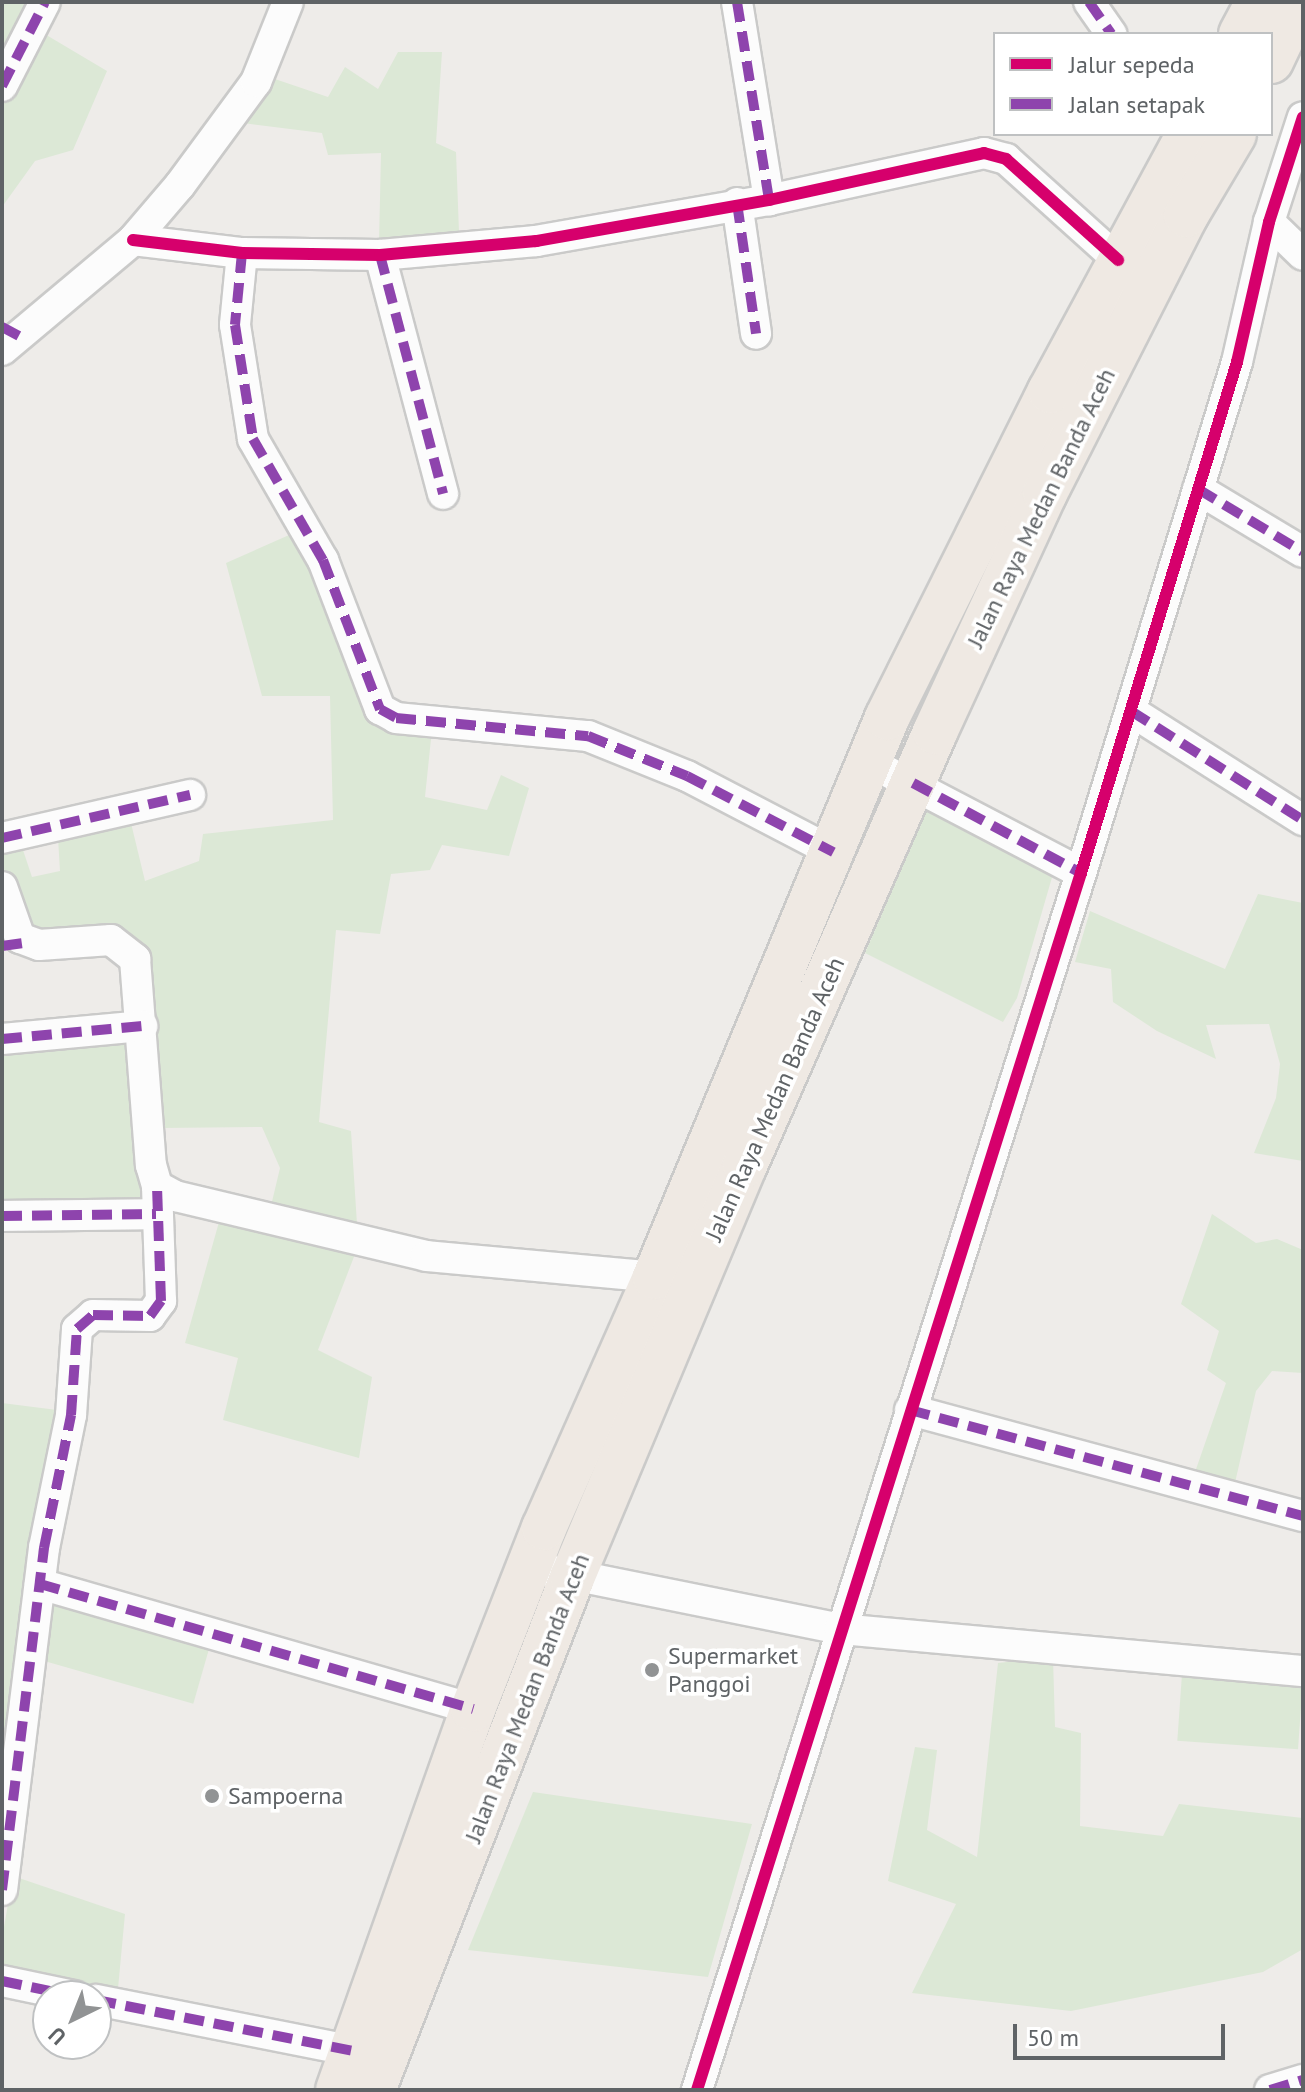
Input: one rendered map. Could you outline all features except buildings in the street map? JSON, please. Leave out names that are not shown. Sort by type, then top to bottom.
[{"type":"highway","points":[[1242,32],[1258,2]]},
{"type":"highway","points":[[1273,57],[1299,2]]},
{"type":"highway","name":"Jalan Raya Medan Banda Aceh","points":[[346,2071],[473,1709],[528,1566],[655,1277],[869,762],[945,597],[1118,260],[1188,136]]},
{"type":"highway","name":"Jalan Raya Medan Banda Aceh","points":[[373,2090],[572,1578],[745,1165],[913,783],[1045,493],[1186,215],[1233,136]]},
{"type":"street","points":[[2,86],[45,2]]},
{"type":"street","points":[[8,338],[133,240],[238,112],[256,82],[288,2]]},
{"type":"street","points":[[737,2],[769,200]]},
{"type":"street","points":[[1089,2],[1110,32]]},
{"type":"street","points":[[697,2090],[1131,711],[1237,362],[1269,222],[1303,117]]},
{"type":"street","points":[[133,240],[242,253],[380,255],[612,231],[737,203],[769,200],[993,154],[1006,159],[1118,260]]},
{"type":"street","points":[[737,203],[756,334]]},
{"type":"street","points":[[1269,222],[1303,255]]},
{"type":"street","points":[[242,253],[235,325],[253,439],[323,560],[380,709],[396,718],[588,736],[687,776],[833,852]]},
{"type":"street","points":[[380,255],[443,494]]},
{"type":"street","points":[[1198,489],[1303,552]]},
{"type":"street","points":[[1131,711],[1303,820]]},
{"type":"street","points":[[869,762],[1081,873]]},
{"type":"street","points":[[2,838],[190,795]]},
{"type":"street","points":[[2,887],[20,938],[16,944]]},
{"type":"street","points":[[2,1890],[40,1584],[71,1415],[77,1329],[93,1315],[154,1313],[162,1281],[137,968],[125,947],[111,940],[16,944]]},
{"type":"street","points":[[2,1039],[142,1026]]},
{"type":"street","points":[[2,1216],[175,1196],[426,1256],[655,1277]]},
{"type":"street","points":[[910,1410],[1071,1457],[1303,1516]]},
{"type":"street","points":[[528,1566],[572,1578],[840,1629],[1303,1671]]},
{"type":"street","points":[[40,1584],[473,1709]]},
{"type":"street","points":[[2,1981],[32,1987]]},
{"type":"street","points":[[112,2005],[346,2071]]},
{"type":"street","points":[[1270,2090],[1303,2080]]},
{"type":"green space","points":[[2,2],[36,2],[2,69]]},
{"type":"green space","points":[[43,33],[107,71],[73,150],[35,161],[2,207],[2,98]]},
{"type":"green space","points":[[398,52],[442,52],[436,143],[456,152],[459,232],[379,243],[381,153],[328,155],[322,133],[243,123],[272,78],[328,97],[345,67],[378,89]]},
{"type":"green space","points":[[305,528],[379,726],[431,739],[425,797],[487,810],[501,775],[529,788],[509,856],[442,845],[430,870],[391,874],[380,934],[336,930],[319,1122],[351,1131],[357,1224],[270,1210],[280,1168],[262,1127],[161,1128],[156,1064],[130,935],[29,933],[2,864],[2,853],[22,847],[32,877],[60,871],[58,838],[130,819],[145,881],[199,861],[203,834],[333,820],[330,696],[262,696],[226,563]]},
{"type":"green space","points":[[931,800],[1055,867],[1017,998],[1003,1022],[865,953]]},
{"type":"green space","points":[[1258,894],[1303,903],[1303,1161],[1254,1153],[1276,1098],[1280,1064],[1269,1024],[1206,1025],[1216,1059],[1157,1031],[1113,1002],[1111,969],[1075,962],[1090,911],[1225,969]]},
{"type":"green space","points":[[134,1037],[145,1199],[2,1201],[2,1052]]},
{"type":"green space","points":[[1212,1214],[1256,1243],[1277,1239],[1303,1250],[1303,1373],[1272,1371],[1256,1391],[1234,1487],[1194,1475],[1226,1383],[1207,1370],[1219,1331],[1181,1304]]},
{"type":"green space","points":[[219,1222],[357,1249],[318,1350],[372,1377],[359,1458],[223,1420],[238,1358],[185,1343]]},
{"type":"green space","points":[[2,1403],[57,1410],[2,1814]]},
{"type":"green space","points":[[53,1598],[211,1643],[193,1704],[36,1659]]},
{"type":"green space","points":[[1053,1657],[1055,1727],[1081,1733],[1080,1826],[1163,1836],[1179,1804],[1303,1818],[1303,1949],[1263,1972],[1071,2011],[912,1993],[956,1904],[888,1881],[915,1747],[937,1750],[927,1830],[977,1857],[998,1663]]},
{"type":"green space","points":[[1182,1674],[1303,1682],[1298,1749],[1177,1741]]},
{"type":"green space","points":[[533,1792],[752,1824],[708,1977],[468,1950]]},
{"type":"green space","points":[[13,1876],[125,1914],[117,1999],[112,1998],[112,1980],[32,1981],[2,1974],[2,1938]]},
{"type":"marked path","points":[[2,86],[45,2]]},
{"type":"marked path","points":[[737,2],[769,200]]},
{"type":"marked path","points":[[1089,2],[1110,32]]},
{"type":"marked path","points":[[737,203],[756,334]]},
{"type":"marked path","points":[[242,253],[235,325],[253,439],[323,560],[380,709],[396,718],[588,736],[687,776],[833,852]]},
{"type":"marked path","points":[[380,255],[443,494]]},
{"type":"marked path","points":[[2,327],[19,336]]},
{"type":"marked path","points":[[1198,489],[1303,552]]},
{"type":"marked path","points":[[1131,711],[1303,820]]},
{"type":"marked path","points":[[913,783],[1081,873]]},
{"type":"marked path","points":[[2,838],[190,795]]},
{"type":"marked path","points":[[2,946],[29,942]]},
{"type":"marked path","points":[[2,1039],[142,1026]]},
{"type":"marked path","points":[[2,1890],[44,1548],[71,1415],[77,1329],[93,1315],[150,1316],[161,1301],[157,1186]]},
{"type":"marked path","points":[[2,1216],[156,1214]]},
{"type":"marked path","points":[[910,1410],[1303,1516]]},
{"type":"marked path","points":[[40,1584],[473,1709]]},
{"type":"marked path","points":[[2,1981],[32,1987]]},
{"type":"marked path","points":[[112,2003],[354,2051]]},
{"type":"marked path","points":[[1270,2090],[1303,2080]]},
{"type":"cycle path","points":[[697,2090],[1081,873],[1237,362],[1269,222],[1303,117]]},
{"type":"cycle path","points":[[133,240],[242,253],[380,255],[536,241],[769,200],[984,153],[1006,159],[1118,260]]},
{"type":"place","name":"Supermarket Panggoi","points":[[652,1670]]},
{"type":"place","name":"Sampoerna","points":[[212,1796]]}]
